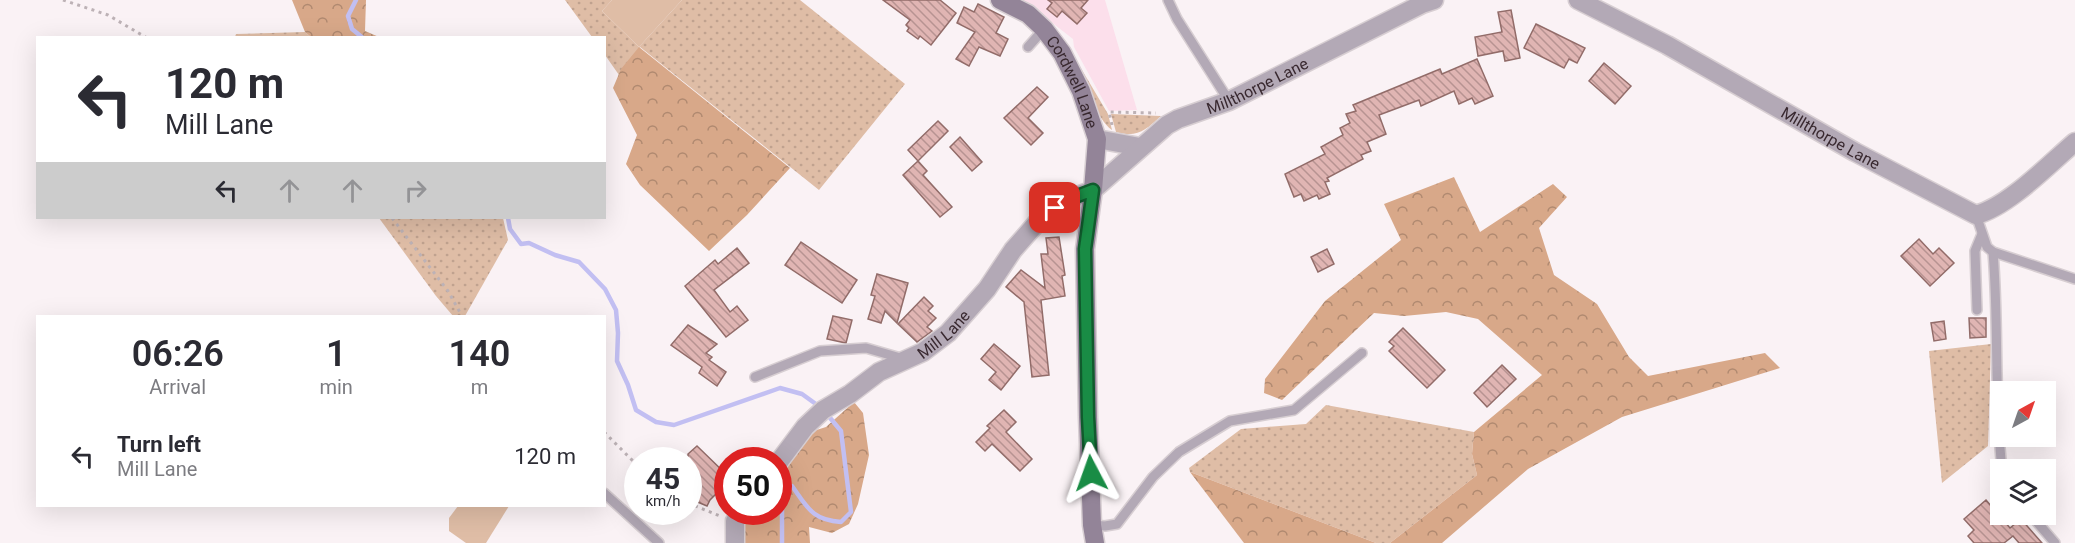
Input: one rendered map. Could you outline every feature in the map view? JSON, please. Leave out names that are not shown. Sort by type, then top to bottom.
[{"type":"main road","name":"Cordwell Lane","points":[[1000,0],[1028,14],[1044,29],[1062,53],[1081,90],[1097,139],[1085,249],[1088,417],[1094,534]]},
{"type":"street","name":"Millthorpe Lane","points":[[1093,190],[1167,125],[1229,100],[1434,0]]},
{"type":"street","name":"Millthorpe Lane","points":[[1578,0],[1667,45],[1855,152],[1976,215]]},
{"type":"street","points":[[1097,139],[1140,147]]},
{"type":"street","points":[[1976,215],[1989,211],[2006,201],[2075,142]]},
{"type":"street","name":"Mill Lane","points":[[790,447],[805,427],[823,410],[850,394],[879,372],[923,352],[948,333],[987,289],[1013,250],[1042,217],[1067,200],[1093,190]]},
{"type":"street","points":[[735,543],[738,525]]},
{"type":"lane","points":[[1168,0],[1177,19],[1229,100]]},
{"type":"lane","points":[[1028,46],[1044,29]]},
{"type":"lane","points":[[1976,215],[1987,247],[1993,252],[2075,279]]},
{"type":"lane","points":[[1977,310],[1975,252],[1982,234]]},
{"type":"lane","points":[[1993,252],[1997,302],[1998,434],[2001,459]]},
{"type":"lane","points":[[755,377],[820,351],[866,348],[907,359]]},
{"type":"lane","points":[[1094,534],[1105,526],[1117,524],[1153,477],[1179,452],[1230,421],[1294,410],[1362,353]]},
{"type":"lane","points":[[606,495],[659,543]]},
{"type":"lane","points":[[2039,525],[2055,543]]},
{"type":"path","points":[[63,0],[108,15],[144,36]]},
{"type":"path","points":[[1115,143],[1109,112],[1163,113],[1178,119]]},
{"type":"path","points":[[393,219],[448,291],[461,315]]},
{"type":"path","points":[[606,434],[624,452]]},
{"type":"shaded area","points":[[565,0],[612,0],[602,11],[639,47],[682,0],[800,0],[905,84],[819,190],[640,47],[619,75],[606,56],[606,36],[591,36]]},
{"type":"shaded area","points":[[612,0],[682,0],[639,47],[602,11]]},
{"type":"shaded area","points":[[1023,0],[1105,0],[1137,110],[1109,111],[1074,47],[1073,39]]},
{"type":"shaded area","points":[[305,32],[310,36],[235,36],[236,34]]},
{"type":"shaded area","points":[[1079,65],[1108,114],[1112,130],[1096,109]]},
{"type":"shaded area","points":[[1111,114],[1161,116],[1141,132],[1123,134],[1116,132]]},
{"type":"shaded area","points":[[380,219],[503,219],[508,240],[466,315],[452,315]]},
{"type":"shaded area","points":[[1991,344],[1988,446],[1942,483],[1929,351]]},
{"type":"shaded area","points":[[1326,405],[1474,432],[1472,454],[1477,475],[1390,543],[1376,543],[1190,472],[1189,468],[1241,429],[1306,424]]},
{"type":"shaded area","points":[[457,507],[508,507],[486,543],[466,543],[449,531],[449,518]]},
{"type":"green space","points":[[292,0],[366,0],[365,31],[377,36],[310,36],[305,32]]},
{"type":"green space","points":[[639,47],[790,168],[747,215],[709,251],[640,185],[626,164],[637,135],[613,88],[621,69]]},
{"type":"green space","points":[[1454,177],[1480,232],[1553,184],[1567,197],[1539,228],[1554,275],[1597,304],[1629,357],[1648,376],[1765,353],[1780,368],[1622,417],[1528,469],[1442,543],[1390,543],[1477,475],[1472,454],[1474,432],[1542,375],[1478,319],[1446,312],[1404,316],[1374,313],[1282,400],[1264,393],[1265,379],[1325,301],[1401,240],[1384,204]]},
{"type":"green space","points":[[854,402],[863,413],[869,455],[858,504],[849,524],[832,533],[809,527],[810,543],[743,543],[742,525],[792,525],[792,453],[807,433],[826,427]]},
{"type":"green space","points":[[1190,472],[1376,543],[1244,543]]},
{"type":"building","points":[[883,0],[940,0],[956,13],[931,45],[920,36],[918,39],[907,31],[909,28],[906,25],[910,20]]},
{"type":"building","points":[[1048,0],[1088,0],[1081,8],[1087,13],[1077,24],[1062,11],[1057,17],[1047,9],[1052,3]]},
{"type":"building","points":[[978,4],[1004,17],[996,33],[1008,39],[1000,56],[979,47],[969,66],[956,59],[975,32],[957,23],[964,7],[974,12]]},
{"type":"building","points":[[1511,10],[1520,58],[1505,61],[1503,51],[1478,56],[1475,37],[1502,32],[1498,12]]},
{"type":"building","points":[[1536,24],[1585,48],[1577,63],[1569,59],[1564,68],[1524,48]]},
{"type":"building","points":[[1477,59],[1493,96],[1475,104],[1472,98],[1459,104],[1454,91],[1421,106],[1419,100],[1379,115],[1386,134],[1367,142],[1371,151],[1361,155],[1363,159],[1327,178],[1329,181],[1325,182],[1330,194],[1319,199],[1317,195],[1304,201],[1301,194],[1294,197],[1285,174],[1325,154],[1321,147],[1343,135],[1340,128],[1350,123],[1346,114],[1356,111],[1353,105],[1440,69],[1442,74]]},
{"type":"building","points":[[1604,63],[1631,86],[1615,104],[1589,81]]},
{"type":"building","points":[[1037,87],[1048,97],[1028,118],[1043,133],[1031,145],[1004,118]]},
{"type":"building","points":[[938,121],[948,131],[918,161],[908,150]]},
{"type":"building","points":[[960,137],[982,162],[972,171],[950,147]]},
{"type":"building","points":[[918,161],[927,171],[923,175],[952,207],[940,217],[903,175]]},
{"type":"building","points":[[1059,237],[1065,275],[1062,276],[1065,296],[1041,300],[1049,375],[1032,377],[1024,302],[1006,287],[1021,270],[1045,288],[1041,254],[1048,254],[1046,238]]},
{"type":"building","points":[[1919,239],[1933,254],[1939,248],[1954,263],[1930,286],[1901,256]]},
{"type":"building","points":[[801,242],[857,280],[842,303],[785,265]]},
{"type":"building","points":[[737,248],[749,263],[714,290],[730,312],[737,306],[748,320],[726,337],[685,286],[715,260],[718,264]]},
{"type":"building","points":[[1327,249],[1334,264],[1318,272],[1311,257]]},
{"type":"building","points":[[877,274],[908,283],[897,323],[885,311],[881,323],[868,319],[875,296],[871,295]]},
{"type":"building","points":[[924,297],[933,306],[928,311],[936,318],[927,327],[932,331],[917,342],[898,324]]},
{"type":"building","points":[[833,316],[852,320],[846,343],[827,339]]},
{"type":"building","points":[[1969,318],[1986,318],[1986,337],[1970,338]]},
{"type":"building","points":[[1944,321],[1946,339],[1934,341],[1931,323]]},
{"type":"building","points":[[688,325],[717,344],[706,353],[712,357],[709,360],[726,372],[717,386],[699,373],[702,367],[671,345]]},
{"type":"building","points":[[1403,328],[1445,370],[1427,388],[1389,351],[1394,346],[1389,342]]},
{"type":"building","points":[[994,344],[1020,366],[1001,390],[989,380],[996,372],[981,359]]},
{"type":"building","points":[[1502,365],[1516,379],[1487,407],[1474,393]]},
{"type":"building","points":[[1004,410],[1016,422],[1006,432],[1032,459],[1020,471],[992,444],[985,451],[976,442],[990,428],[987,426]]},
{"type":"building","points":[[702,451],[714,462],[714,496],[707,506],[702,504]]},
{"type":"building","points":[[1986,500],[1990,505],[1990,525],[2007,525],[2010,528],[2014,525],[2026,525],[2042,543],[2019,543],[2013,536],[2004,543],[1974,543],[1968,536],[1974,530],[1964,519]]},
{"type":"waterway","points":[[356,0],[348,16],[352,29],[361,36]]},
{"type":"waterway","points":[[508,219],[510,229],[521,244],[529,243],[555,255],[579,262],[605,289],[616,310],[617,361],[636,410],[656,422],[674,425],[780,388],[802,394],[820,407]]},
{"type":"waterway","points":[[782,543],[782,487],[792,486],[812,512],[823,519],[841,522],[851,512],[841,431],[826,413]]},
{"type":"route","points":[[1055,208],[1067,200],[1093,190],[1085,249],[1091,473]]}]
